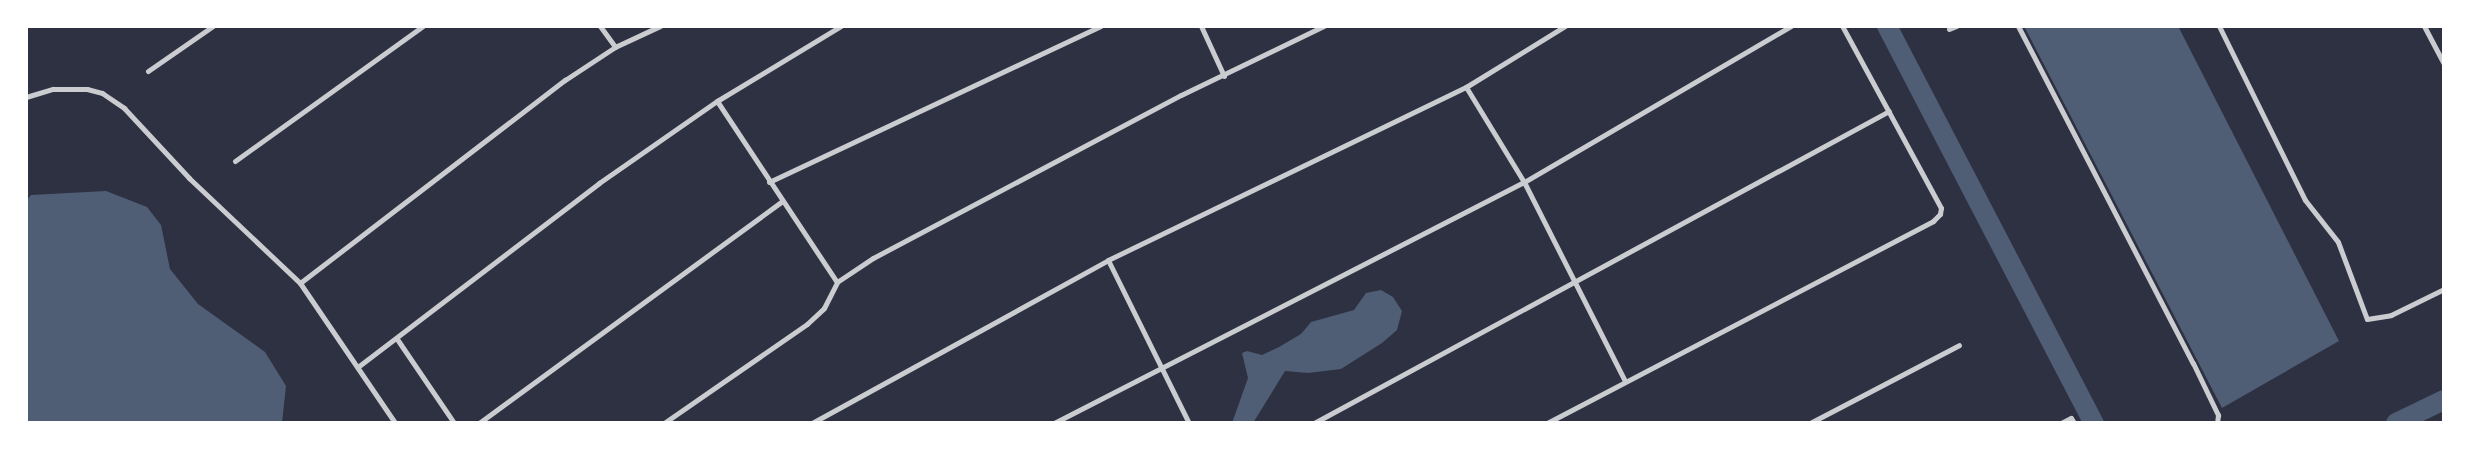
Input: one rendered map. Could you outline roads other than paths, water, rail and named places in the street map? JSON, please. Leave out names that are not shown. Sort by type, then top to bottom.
[{"type":"street","points":[[200,26],[204,32]]},
{"type":"street","points":[[148,72],[212,26]]},
{"type":"street","points":[[235,161],[423,26]]},
{"type":"street","points":[[600,26],[615,47]]},
{"type":"street","points":[[300,284],[565,80],[615,47],[660,26]]},
{"type":"street","points":[[359,366],[599,184],[716,101],[841,26]]},
{"type":"street","points":[[769,182],[1100,26]]},
{"type":"street","points":[[1201,26],[1224,76]]},
{"type":"street","points":[[664,423],[807,324],[824,308],[837,282],[873,258],[1181,95],[1224,76],[1324,26]]},
{"type":"street","points":[[812,423],[1108,260],[1466,87],[1565,26]]},
{"type":"street","points":[[1054,423],[1159,367],[1524,182],[1791,26]]},
{"type":"street","points":[[1547,423],[1933,221],[1940,214],[1941,208],[1842,26]]},
{"type":"street","points":[[1950,29],[1956,26]]},
{"type":"street","points":[[2018,26],[2193,363],[2218,414],[2217,423]]},
{"type":"street","points":[[2219,26],[2305,200],[2338,242],[2367,319],[2391,315],[2444,289]]},
{"type":"street","points":[[2424,26],[2444,64]]},
{"type":"street","points":[[1466,87],[1524,182],[1625,381]]},
{"type":"street","points":[[26,97],[52,89],[72,88],[102,93],[115,101],[136,119],[189,178],[300,284],[359,366],[395,423]]},
{"type":"street","points":[[716,101],[781,202],[837,282]]},
{"type":"street","points":[[1314,423],[1889,111]]},
{"type":"street","points":[[478,423],[781,202]]},
{"type":"street","points":[[1108,260],[1159,367],[1189,423]]},
{"type":"street","points":[[397,339],[454,423]]},
{"type":"street","points":[[1810,423],[1959,345]]},
{"type":"street","points":[[2061,423],[2071,418],[2074,423]]},
{"type":"water","points":[[2024,26],[2178,26],[2339,341],[2222,408]]},
{"type":"water","points":[[106,191],[147,207],[161,225],[170,269],[198,304],[265,352],[286,386],[282,423],[26,423],[26,201],[31,195]]},
{"type":"water","points":[[1381,290],[1393,297],[1402,311],[1397,330],[1382,343],[1341,369],[1308,373],[1285,371],[1253,423],[1232,423],[1248,378],[1242,353],[1247,351],[1262,355],[1301,334],[1311,322],[1354,310],[1366,293]]},
{"type":"waterway","points":[[1887,26],[2094,423]]},
{"type":"waterway","points":[[2396,423],[2444,400]]}]
